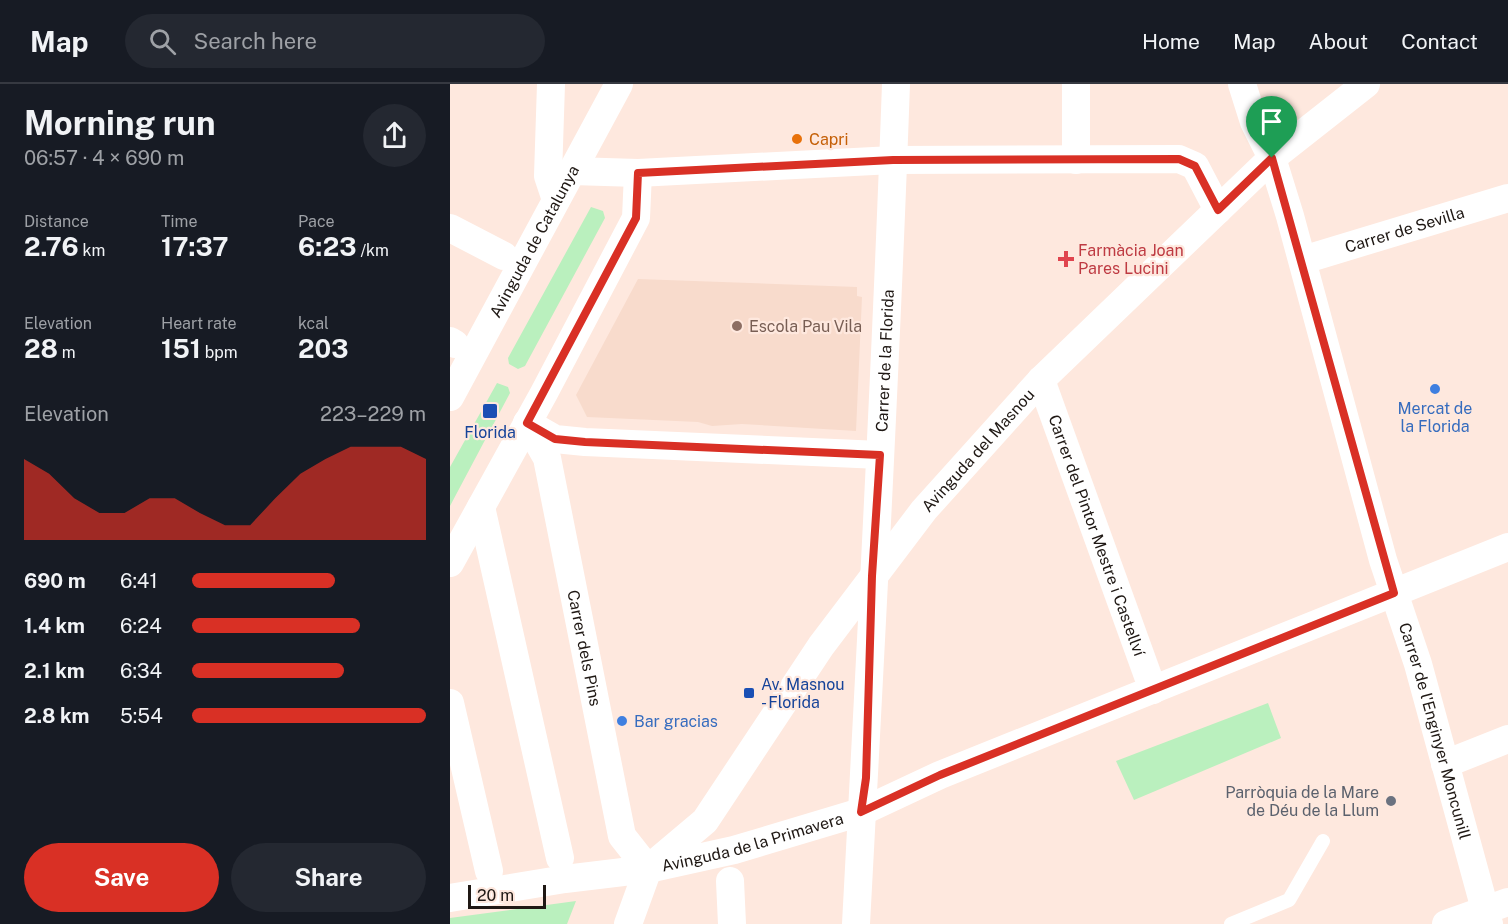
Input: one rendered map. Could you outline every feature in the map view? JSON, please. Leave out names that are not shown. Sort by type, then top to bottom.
[{"type":"street","points":[[551,84],[548,176],[556,200]]},
{"type":"street","name":"Avinguda de Catalunya","points":[[450,398],[619,84]]},
{"type":"street","name":"Carrer de la Florida","points":[[856,924],[861,812],[866,778],[872,576],[880,455],[896,84]]},
{"type":"street","points":[[1076,84],[1076,160]]},
{"type":"street","name":"Carrer de l'Enginyer Moncunill","points":[[1242,84],[1254,122],[1272,158],[1303,260],[1394,593],[1418,664],[1445,764],[1494,912]]},
{"type":"street","name":"Avinguda del Masnou","points":[[648,869],[705,821],[821,646],[872,576],[924,510],[1041,380],[1272,158],[1366,84]]},
{"type":"street","points":[[572,171],[638,173],[893,160],[1179,159],[1195,166],[1218,210]]},
{"type":"street","points":[[450,563],[636,218],[638,173]]},
{"type":"street","name":"Carrer de Sevilla","points":[[1303,260],[1508,198]]},
{"type":"street","points":[[450,228],[504,256]]},
{"type":"street","name":"Carrer del Pintor Mestre i Castellví","points":[[1041,380],[1153,690]]},
{"type":"street","points":[[527,423],[555,439],[585,442],[880,455]]},
{"type":"street","name":"Carrer dels Pins","points":[[527,423],[547,458],[622,836],[648,869]]},
{"type":"street","points":[[481,507],[560,858]]},
{"type":"street","name":"Avinguda de la Primavera","points":[[450,898],[565,879],[648,869],[734,850],[861,812],[940,775],[1508,547]]},
{"type":"street","points":[[450,703],[489,870]]},
{"type":"street","points":[[1445,764],[1508,739]]},
{"type":"street","points":[[628,924],[648,869]]},
{"type":"street","points":[[730,881],[732,924]]},
{"type":"street","points":[[1446,924],[1494,912]]},
{"type":"lane","points":[[1231,924],[1289,900],[1323,841]]},
{"type":"shaded area","name":"Escola Pau Vila","points":[[638,279],[857,287],[857,296],[862,297],[856,431],[742,424],[712,426],[698,422],[587,417],[576,395]]},
{"type":"green space","points":[[591,207],[603,211],[605,218],[525,366],[518,369],[509,364],[508,358]]},
{"type":"green space","points":[[497,383],[508,387],[510,393],[450,506],[450,467]]},
{"type":"green space","points":[[1268,703],[1281,738],[1134,800],[1116,761]]},
{"type":"green space","points":[[576,901],[567,924],[450,924],[450,918]]},
{"type":"place","name":"Capri","points":[[797,139]]},
{"type":"place","name":"Farmàcia Joan Pares Lucini","points":[[1066,259]]},
{"type":"place","name":"Escola Pau Vila","points":[[737,326]]},
{"type":"place","name":"Mercat de la Florida","points":[[1435,389]]},
{"type":"place","name":"Florida","points":[[490,411]]},
{"type":"place","name":"Av. Masnou - Florida","points":[[749,693]]},
{"type":"place","name":"Bar gracias","points":[[622,721]]},
{"type":"place","name":"Parròquia de la Mare de Déu de la Llum","points":[[1391,801]]},
{"type":"route","points":[[1272,158],[1394,593],[940,775],[861,812],[866,778],[872,576],[880,455],[585,442],[555,439],[527,423],[636,218],[638,173],[893,160],[1179,159],[1195,166],[1218,210],[1272,158]]}]
